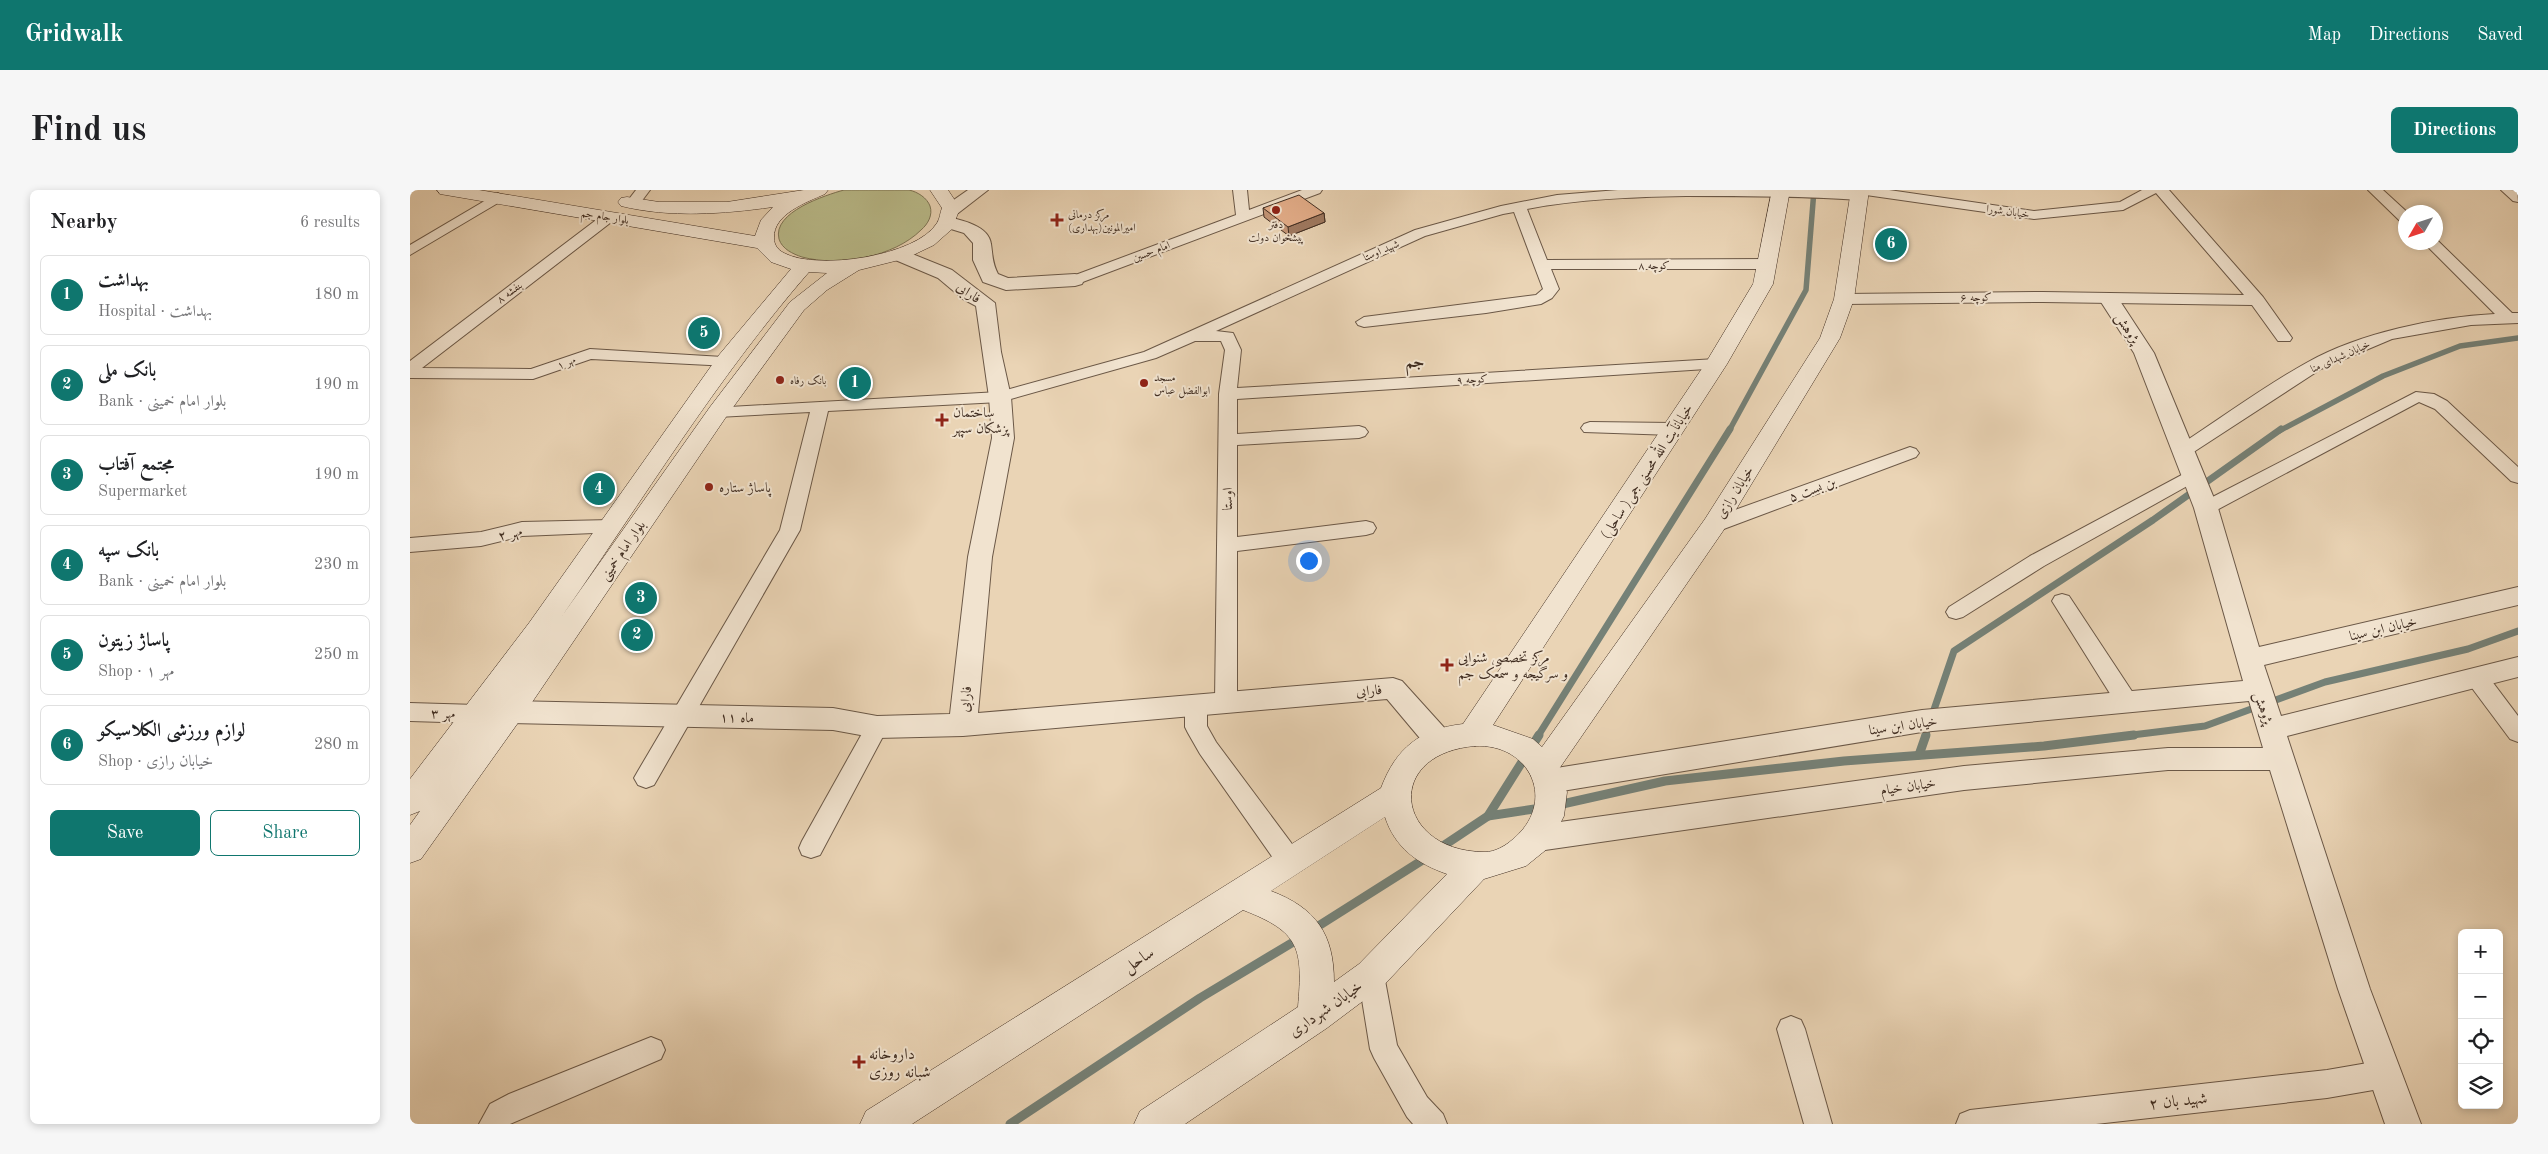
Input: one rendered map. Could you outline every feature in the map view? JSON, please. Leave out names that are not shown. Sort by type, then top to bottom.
[{"type":"main road","name":"بلوار جام جم","points":[[446,190],[498,197],[764,243]]},
{"type":"main road","name":"بلوار جام جم","points":[[539,190],[638,196],[659,207],[727,208],[800,198]]},
{"type":"main road","points":[[819,190],[800,198],[783,209],[771,220],[764,232],[764,243],[771,254],[784,262],[803,267],[851,267],[900,255],[921,245],[936,234],[949,216],[948,200],[939,190]]},
{"type":"main road","name":"خیابانآیت الله محسنی جمی( ساحلی)","points":[[1471,735],[1674,429],[1764,284],[1781,190]]},
{"type":"main road","name":"خیابان رازی","points":[[1547,774],[1714,526],[1830,338],[1844,299],[1860,192]]},
{"type":"main road","points":[[709,234],[723,228],[732,218],[733,212],[727,208]]},
{"type":"main road","name":"بلوار امام خمینی","points":[[410,802],[477,714],[611,527],[723,362],[803,267]]},
{"type":"main road","name":"بلوار امام خمینی","points":[[410,849],[510,712],[718,412],[797,306],[820,286],[851,267]]},
{"type":"main road","points":[[1471,735],[1495,736],[1521,745],[1547,774],[1551,811],[1542,831],[1511,858],[1476,866],[1456,864],[1424,850],[1410,838],[1397,813],[1396,794],[1404,770],[1412,758],[1439,741],[1471,735]]},
{"type":"main road","name":"ساحل","points":[[879,1124],[1240,894],[1289,860],[1396,794]]},
{"type":"main road","name":"خیابان شهرداری","points":[[1152,1124],[1315,1016],[1371,974],[1476,866]]},
{"type":"main road","points":[[1240,894],[1278,907],[1300,922],[1314,943],[1318,977],[1315,1016]]},
{"type":"street","points":[[949,216],[979,190]]},
{"type":"street","points":[[1240,190],[1243,217]]},
{"type":"street","name":"امام حسین","points":[[985,303],[1005,301],[1075,280],[1315,190]]},
{"type":"street","name":"خیابان شورا","points":[[1781,190],[1860,192],[2034,215],[2123,206],[2152,190]]},
{"type":"street","name":"شهید اوستا","points":[[718,412],[1000,397],[1150,355],[1420,233],[1570,194],[1781,190]]},
{"type":"street","points":[[2161,190],[2257,300],[2284,338]]},
{"type":"street","points":[[2375,190],[2398,212]]},
{"type":"street","points":[[2508,190],[2518,198]]},
{"type":"street","points":[[410,250],[498,197]]},
{"type":"street","points":[[1364,322],[1486,308],[1541,298],[1547,295],[1551,289],[1540,265],[1519,207]]},
{"type":"street","name":"فارابی","points":[[949,216],[970,229],[982,242],[963,264]]},
{"type":"street","name":"بنفشه ۸","points":[[410,371],[609,217]]},
{"type":"street","points":[[2439,250],[2513,318]]},
{"type":"street","name":"فارابی","points":[[900,255],[963,264],[1006,284],[1075,280]]},
{"type":"street","name":"فارابی","points":[[963,264],[970,295],[985,303],[991,352],[1000,397],[1003,438],[980,557],[962,725],[1393,688],[1439,741]]},
{"type":"street","name":"کوچه ۸","points":[[1540,265],[1767,264]]},
{"type":"street","name":"کوچه ۶","points":[[1844,299],[2043,296],[2109,299],[2257,300]]},
{"type":"street","name":"پژوهش","points":[[2109,299],[2144,353],[2204,504],[2280,759],[2354,989],[2403,1124]]},
{"type":"street","name":"خیابان شهدای منا","points":[[2183,451],[2315,365],[2388,335],[2471,320],[2513,318]]},
{"type":"street","name":"اوستا","points":[[1190,336],[1228,336],[1233,350],[1228,394],[1226,701]]},
{"type":"street","name":"مهر ۱","points":[[410,371],[533,374],[590,354],[723,362]]},
{"type":"street","name":"کوچه ۹","points":[[1228,394],[1716,364]]},
{"type":"street","points":[[2204,504],[2416,397],[2428,398],[2441,405],[2518,477]]},
{"type":"street","points":[[646,778],[684,716],[790,530],[820,407]]},
{"type":"street","points":[[1590,428],[1674,429]]},
{"type":"street","points":[[1228,440],[1359,432]]},
{"type":"street","name":"بن بست ۵","points":[[1714,526],[1910,453]]},
{"type":"street","points":[[1956,612],[2044,557],[2192,477]]},
{"type":"street","name":"مهر ۲","points":[[410,545],[481,539],[522,529],[611,527]]},
{"type":"street","points":[[1227,545],[1366,528]]},
{"type":"street","name":"خیابان ابن سینا","points":[[2249,659],[2518,596]]},
{"type":"street","points":[[2062,601],[2127,702]]},
{"type":"street","points":[[2271,729],[2518,668]]},
{"type":"street","points":[[2477,678],[2518,733]]},
{"type":"street","name":"خیابان ابن سینا","points":[[1547,774],[1922,721],[2258,690]]},
{"type":"street","points":[[1196,704],[1196,726],[1208,748],[1289,860]]},
{"type":"street","name":"مهر ۳","points":[[410,712],[477,714]]},
{"type":"street","name":"ماه ۱۱","points":[[510,712],[833,718],[876,727],[962,725]]},
{"type":"street","points":[[811,848],[876,727]]},
{"type":"street","name":"خیابان خیام","points":[[1542,831],[1964,778],[2168,759],[2280,759]]},
{"type":"street","points":[[1371,974],[1384,1050],[1417,1107],[1433,1124]]},
{"type":"street","points":[[1792,1029],[1818,1124]]},
{"type":"street","points":[[493,1124],[500,1114],[519,1104],[651,1050]]},
{"type":"street","name":"شهید بان ۲","points":[[1970,1124],[2078,1118],[2327,1084],[2385,1074]]},
{"type":"green space","points":[[844,190],[912,191],[927,200],[931,209],[928,222],[924,228],[910,239],[896,247],[881,253],[849,260],[832,261],[802,257],[788,251],[780,243],[779,229],[792,213],[802,206]]},
{"type":"building","points":[[1299,195],[1324,213],[1288,227],[1263,208]]},
{"type":"waterway","points":[[1729,431],[1806,290],[1814,190]]},
{"type":"waterway","points":[[2279,431],[2383,376],[2460,346],[2518,338]]},
{"type":"waterway","points":[[1538,736],[1730,429]]},
{"type":"waterway","points":[[1925,736],[1954,651],[2153,520],[2281,429]]},
{"type":"waterway","points":[[2124,736],[2205,726],[2325,682],[2468,649],[2518,631]]},
{"type":"waterway","points":[[1488,816],[1539,735]]},
{"type":"waterway","points":[[1919,755],[1926,735]]},
{"type":"waterway","points":[[1558,805],[1665,781],[1844,761],[2044,746],[2134,735]]},
{"type":"waterway","points":[[1488,816],[1541,808]]},
{"type":"waterway","points":[[1440,848],[1488,816]]},
{"type":"waterway","points":[[1312,930],[1429,856]]},
{"type":"waterway","points":[[1010,1124],[1200,998],[1300,938]]},
{"type":"place","name":"دفتر پیشخوان دولت","points":[[1276,210]]},
{"type":"place","name":"مرکز درمانی امیرالمونین(بهداری)","points":[[1057,220]]},
{"type":"place","name":"لوازم ورزشی الکلاسیکو","points":[[1891,244]]},
{"type":"place","name":"پاساژ زیتون","points":[[704,333]]},
{"type":"place","name":"بانک رفاه","points":[[780,380]]},
{"type":"place","name":"بهداشت","points":[[855,383]]},
{"type":"place","name":"مسجد ابوالفضل عباس","points":[[1144,383]]},
{"type":"place","name":"ساختمان پزشکان سپهر","points":[[942,420]]},
{"type":"place","name":"پاساژ ستاره","points":[[709,487]]},
{"type":"place","name":"بانک سپه","points":[[599,489]]},
{"type":"place","name":"مجتمع آفتاب","points":[[641,598]]},
{"type":"place","name":"بانک ملی","points":[[637,635]]},
{"type":"place","name":"مرکز تخصصی شنوایی و سرگیجه و سمعک جم","points":[[1447,665]]},
{"type":"place","name":"داروخانه شبانه روزی","points":[[859,1062]]},
{"type":"district","name":"جم","points":[[1415,361]]}]
